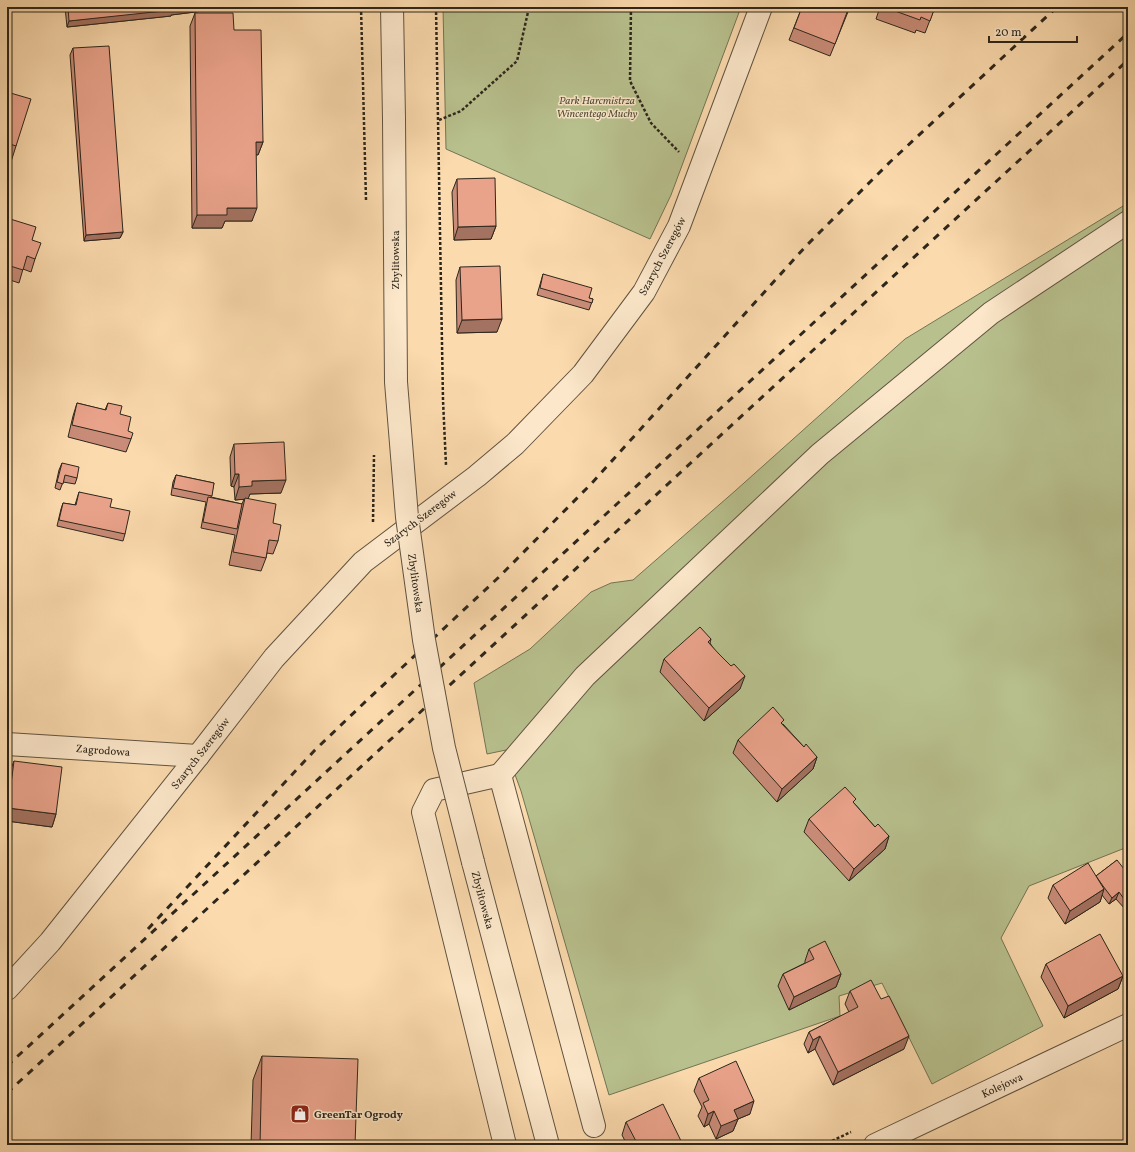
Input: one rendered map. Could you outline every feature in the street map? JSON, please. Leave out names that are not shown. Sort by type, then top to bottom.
[{"type":"street","name":"Zbylitowska","points":[[392,7],[396,382],[407,516],[424,640],[444,748],[548,1145]]},
{"type":"street","name":"Szarych Szeregów","points":[[7,989],[50,942],[274,658],[363,562],[483,471],[515,444],[583,374],[644,292],[680,226],[761,7]]},
{"type":"street","points":[[505,1145],[423,812],[434,790],[500,775],[584,676],[820,454],[991,313],[1128,222]]},
{"type":"street","name":"Zagrodowa","points":[[7,744],[198,756]]},
{"type":"street","points":[[500,775],[594,1126]]},
{"type":"street","name":"Kolejowa","points":[[875,1145],[1128,1025]]},
{"type":"path","points":[[436,7],[443,393],[446,466]]},
{"type":"path","points":[[439,120],[461,112],[517,61],[530,7]]},
{"type":"path","points":[[632,7],[630,81],[651,123],[700,173]]},
{"type":"green space","name":"Park Harcmistrza Wincentego Muchy","points":[[443,7],[741,7],[671,195],[650,239],[446,149]]},
{"type":"green space","points":[[1128,203],[1128,844],[1125,848],[1029,886],[1001,938],[1043,1026],[932,1084],[882,983],[839,996],[840,1016],[609,1095],[521,791],[506,750],[487,754],[474,683],[530,649],[591,592],[611,583],[633,580],[905,339]]},
{"type":"building","points":[[68,7],[186,7],[173,8],[173,10],[69,21]]},
{"type":"building","points":[[802,7],[849,7],[835,44],[794,28]]},
{"type":"building","points":[[884,7],[935,7],[930,21],[921,17],[920,20]]},
{"type":"building","points":[[195,13],[233,13],[234,30],[261,30],[263,142],[256,142],[257,208],[227,208],[227,215],[197,215]]},
{"type":"building","points":[[109,46],[123,232],[86,235],[73,48]]},
{"type":"building","points":[[7,92],[31,99],[16,146],[7,143]]},
{"type":"building","points":[[495,178],[496,226],[458,227],[457,179]]},
{"type":"building","points":[[7,218],[36,227],[32,240],[41,243],[35,259],[27,256],[23,270],[7,265]]},
{"type":"building","points":[[500,266],[502,319],[462,320],[460,267]]},
{"type":"building","points":[[543,274],[592,288],[589,298],[593,299],[592,303],[540,288]]},
{"type":"building","points":[[77,403],[106,410],[108,403],[122,406],[120,414],[131,417],[128,431],[133,433],[131,439],[72,425]]},
{"type":"building","points":[[284,442],[286,480],[252,481],[252,486],[239,487],[239,474],[235,474],[234,444]]},
{"type":"building","points":[[62,463],[79,467],[77,478],[65,475],[63,484],[57,482]]},
{"type":"building","points":[[176,475],[214,483],[212,496],[173,488]]},
{"type":"building","points":[[79,492],[112,499],[110,507],[130,511],[125,534],[59,520],[63,503],[76,505]]},
{"type":"building","points":[[208,497],[242,504],[237,529],[203,522]]},
{"type":"building","points":[[245,498],[276,504],[273,523],[281,525],[278,541],[269,540],[266,558],[233,552]]},
{"type":"building","points":[[700,627],[711,639],[708,642],[719,654],[731,666],[734,664],[745,676],[709,708],[664,659]]},
{"type":"building","points":[[773,707],[784,720],[781,723],[804,747],[806,744],[817,757],[782,789],[738,740]]},
{"type":"building","points":[[14,761],[62,767],[56,814],[8,808]]},
{"type":"building","points":[[845,787],[856,799],[853,802],[875,827],[878,824],[889,836],[854,869],[809,819]]},
{"type":"building","points":[[1117,860],[1128,874],[1127,903],[1119,892],[1112,898],[1096,876]]},
{"type":"building","points":[[1088,863],[1104,889],[1070,911],[1053,885]]},
{"type":"building","points":[[1100,934],[1123,976],[1068,1006],[1046,964]]},
{"type":"building","points":[[825,941],[841,974],[794,997],[783,974],[814,959],[809,949]]},
{"type":"building","points":[[871,980],[881,999],[889,996],[909,1036],[838,1072],[820,1036],[813,1040],[809,1032],[858,1007],[850,991]]},
{"type":"building","name":"GreenTar Ogrody","points":[[262,1056],[358,1059],[355,1145],[260,1145]]},
{"type":"building","points":[[736,1061],[754,1101],[734,1110],[738,1119],[721,1126],[714,1111],[708,1114],[703,1103],[709,1100],[699,1078]]},
{"type":"building","points":[[663,1104],[683,1145],[638,1145],[626,1122]]},
{"type":"railway","points":[[148,929],[315,750],[499,577],[591,484],[806,246],[890,162],[1057,7]]},
{"type":"railway","points":[[7,1066],[1128,33]]},
{"type":"railway","points":[[7,1093],[1128,60]]},
{"type":"place","name":"GreenTar Ogrody","points":[[300,1114]]}]
